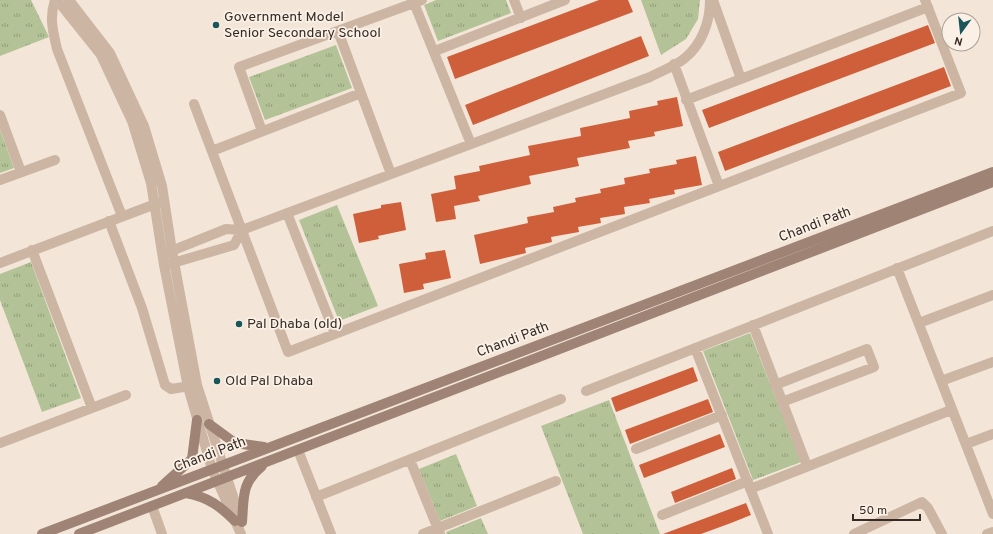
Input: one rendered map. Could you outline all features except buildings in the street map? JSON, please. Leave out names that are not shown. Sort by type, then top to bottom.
[{"type":"main road","name":"Chandi Path","points":[[42,534],[993,172]]},
{"type":"main road","name":"Chandi Path","points":[[79,534],[993,182]]},
{"type":"main road","points":[[158,490],[192,459],[197,420]]},
{"type":"main road","points":[[209,424],[235,443],[268,448]]},
{"type":"main road","points":[[186,493],[200,496],[215,503],[238,522],[246,484],[252,475],[268,461]]},
{"type":"street","points":[[122,216],[57,49],[51,25],[51,11],[56,0],[101,55],[132,121],[151,183],[154,205],[167,252],[174,263],[197,420],[212,470],[222,479]]},
{"type":"street","points":[[69,0],[110,53],[144,126],[162,186],[167,252],[164,265],[192,386],[209,424],[222,465],[222,479],[241,534]]},
{"type":"street","points":[[514,0],[521,18]]},
{"type":"street","points":[[435,51],[565,0]]},
{"type":"street","points":[[167,252],[226,229],[242,230],[650,77],[684,59],[702,37],[706,26],[710,0]]},
{"type":"street","points":[[713,0],[741,79]]},
{"type":"street","points":[[262,131],[239,67],[418,2],[435,51],[471,144]]},
{"type":"street","points":[[194,104],[288,352],[961,93],[927,4],[686,100]]},
{"type":"street","points":[[338,31],[391,174]]},
{"type":"street","points":[[674,64],[719,186]]},
{"type":"street","points":[[212,151],[361,93]]},
{"type":"street","points":[[0,115],[21,172]]},
{"type":"street","points":[[0,180],[55,160]]},
{"type":"street","points":[[0,263],[164,201]]},
{"type":"street","points":[[287,213],[335,334]]},
{"type":"street","points":[[109,221],[135,286],[165,385],[171,390],[192,386]]},
{"type":"street","points":[[164,265],[234,245],[242,230]]},
{"type":"street","points":[[586,391],[993,231]]},
{"type":"street","points":[[32,250],[92,408]]},
{"type":"street","points":[[897,268],[951,410],[993,514]]},
{"type":"street","points":[[918,324],[993,295]]},
{"type":"street","points":[[753,325],[806,466]]},
{"type":"street","points":[[695,348],[768,534]]},
{"type":"street","points":[[775,385],[867,349],[874,367],[782,402]]},
{"type":"street","points":[[941,381],[993,362]]},
{"type":"street","points":[[0,443],[126,395]]},
{"type":"street","points":[[316,497],[561,399]]},
{"type":"street","points":[[662,515],[806,466],[951,410]]},
{"type":"street","points":[[636,449],[722,415]]},
{"type":"street","points":[[966,444],[993,434]]},
{"type":"street","points":[[298,450],[331,534]]},
{"type":"street","points":[[410,460],[439,531]]},
{"type":"street","points":[[423,534],[439,531],[556,481]]},
{"type":"street","points":[[854,534],[922,502],[928,508],[942,534]]},
{"type":"street","points":[[152,506],[162,534]]},
{"type":"street","points":[[238,522],[246,534]]},
{"type":"street","points":[[987,534],[993,532]]},
{"type":"green space","points":[[0,0],[31,0],[49,37],[0,56]]},
{"type":"green space","points":[[436,0],[506,0],[511,13],[438,41],[424,5]]},
{"type":"green space","points":[[641,0],[700,0],[698,19],[686,39],[661,55]]},
{"type":"green space","points":[[336,45],[352,88],[265,120],[249,77]]},
{"type":"green space","points":[[0,130],[14,168],[0,173]]},
{"type":"green space","points":[[337,205],[378,306],[339,321],[299,220]]},
{"type":"green space","points":[[31,262],[81,398],[42,412],[0,300],[0,274]]},
{"type":"green space","points":[[750,333],[801,462],[753,480],[703,351]]},
{"type":"green space","points":[[609,400],[660,534],[583,534],[541,426]]},
{"type":"green space","points":[[456,454],[477,506],[440,521],[419,469]]},
{"type":"green space","points":[[481,518],[488,534],[447,534],[446,532]]},
{"type":"place","name":"Government Model Senior Secondary School","points":[[216,25]]},
{"type":"place","name":"Pal Dhaba (old)","points":[[239,324]]},
{"type":"place","name":"Old Pal Dhaba","points":[[217,381]]}]
